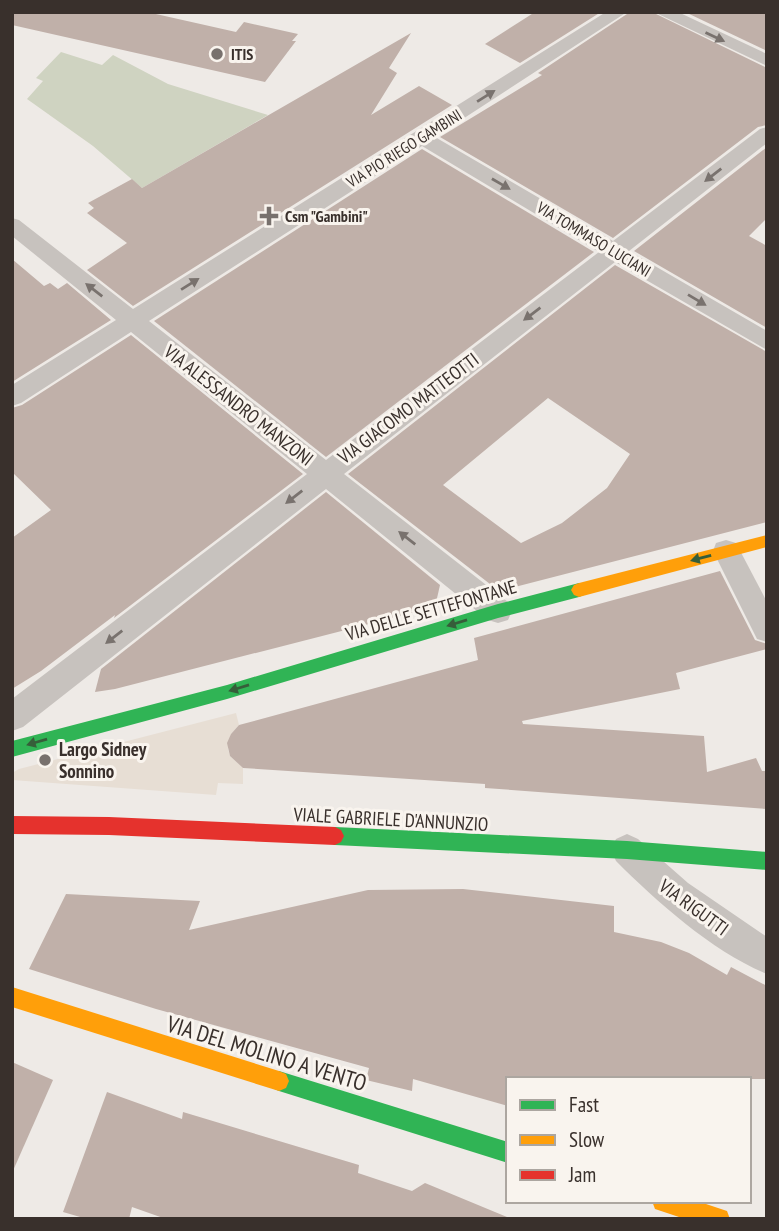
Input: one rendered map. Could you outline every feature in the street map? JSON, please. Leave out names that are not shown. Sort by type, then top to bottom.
[{"type":"main road","name":"VIA DELLE SETTEFONTANE","points":[[12,749],[227,692],[498,611],[767,541]]},
{"type":"main road","name":"VIALE GABRIELE D'ANNUNZIO","points":[[12,825],[109,826],[627,850],[767,861]]},
{"type":"main road","name":"VIA DEL MOLINO A VENTO","points":[[12,997],[506,1152]]},
{"type":"main road","points":[[669,1203],[719,1219]]},
{"type":"street","name":"VIA PIO RIEGO GAMBINI","points":[[12,397],[618,12]]},
{"type":"street","points":[[663,12],[767,61]]},
{"type":"street","name":"VIA GIACOMO MATTEOTTI","points":[[12,716],[767,133]]},
{"type":"street","name":"VIA TOMMASO LUCIANI","points":[[421,137],[767,342]]},
{"type":"street","name":"VIA ALESSANDRO MANZONI","points":[[12,225],[498,611]]},
{"type":"street","points":[[726,551],[767,630]]},
{"type":"street","name":"VIA RIGUTTI","points":[[627,850],[662,885],[690,907],[767,957]]},
{"type":"green space","points":[[61,52],[102,65],[113,55],[168,84],[268,115],[142,188],[93,146],[27,99],[43,81],[36,78]]},
{"type":"shaded area","points":[[236,713],[239,725],[231,734],[228,749],[230,756],[243,768],[243,784],[218,783],[216,795],[12,780],[12,773],[19,769]]},
{"type":"building","name":"ITIS","points":[[12,12],[147,12],[236,32],[244,22],[298,34],[292,41],[296,41],[265,82],[12,25]]},
{"type":"building","points":[[535,12],[601,12],[520,63],[485,44]]},
{"type":"building","points":[[630,12],[652,12],[767,68],[767,125],[758,127],[613,238],[440,137],[542,75],[538,73]]},
{"type":"building","points":[[685,12],[767,12],[767,51]]},
{"type":"building","points":[[411,33],[389,68],[397,73],[371,115],[419,86],[452,105],[133,306],[87,270],[127,243],[87,213],[94,208],[88,203],[132,179],[142,188]]},
{"type":"building","points":[[767,147],[767,218],[749,236],[767,246],[767,328],[634,251]]},
{"type":"building","points":[[422,149],[594,252],[326,457],[154,321]]},
{"type":"building","points":[[12,259],[44,286],[50,283],[58,289],[67,283],[111,320],[12,382]]},
{"type":"building","points":[[615,265],[767,352],[767,522],[499,591],[348,474]],"holes":[[[548,398],[630,454],[607,488],[562,523],[521,543],[443,485]]]},
{"type":"building","points":[[131,335],[303,474],[114,618],[115,615],[41,671],[12,689],[12,538],[51,510],[12,472],[12,408],[22,405]]},
{"type":"building","points":[[326,492],[440,585],[435,607],[95,692],[101,669]]},
{"type":"building","points":[[720,571],[755,640],[767,644],[767,649],[676,673],[680,689],[522,721],[523,724],[704,736],[707,772],[756,758],[762,771],[767,771],[767,809],[485,788],[485,784],[243,768],[230,756],[227,743],[239,725],[478,660],[474,638]]},
{"type":"building","points":[[463,889],[614,906],[614,932],[661,942],[689,953],[727,975],[731,967],[767,986],[767,1079],[506,1077],[506,1105],[413,1079],[412,1091],[366,1080],[369,1068],[156,1009],[29,969],[66,894],[200,901],[189,930],[368,890]]},
{"type":"building","points":[[12,1062],[53,1080],[12,1173]]},
{"type":"building","points":[[107,1092],[182,1119],[183,1112],[359,1165],[358,1173],[412,1191],[425,1183],[512,1219],[166,1219],[132,1207],[129,1219],[87,1219],[63,1212]]},
{"type":"traffic: fast","points":[[12,749],[227,692],[498,611],[579,590]]},
{"type":"traffic: fast","points":[[335,836],[627,850],[767,861]]},
{"type":"traffic: fast","points":[[279,1081],[506,1152]]},
{"type":"traffic: slow","points":[[579,590],[767,541]]},
{"type":"traffic: slow","points":[[12,997],[279,1081]]},
{"type":"traffic: slow","points":[[669,1203],[719,1219]]},
{"type":"traffic: jam","points":[[12,825],[109,826],[335,836]]},
{"type":"place","name":"ITIS","points":[[217,54]]},
{"type":"place","name":"Csm \"Gambini\"","points":[[269,216]]},
{"type":"place","name":"Largo Sidney Sonnino","points":[[45,760]]}]
